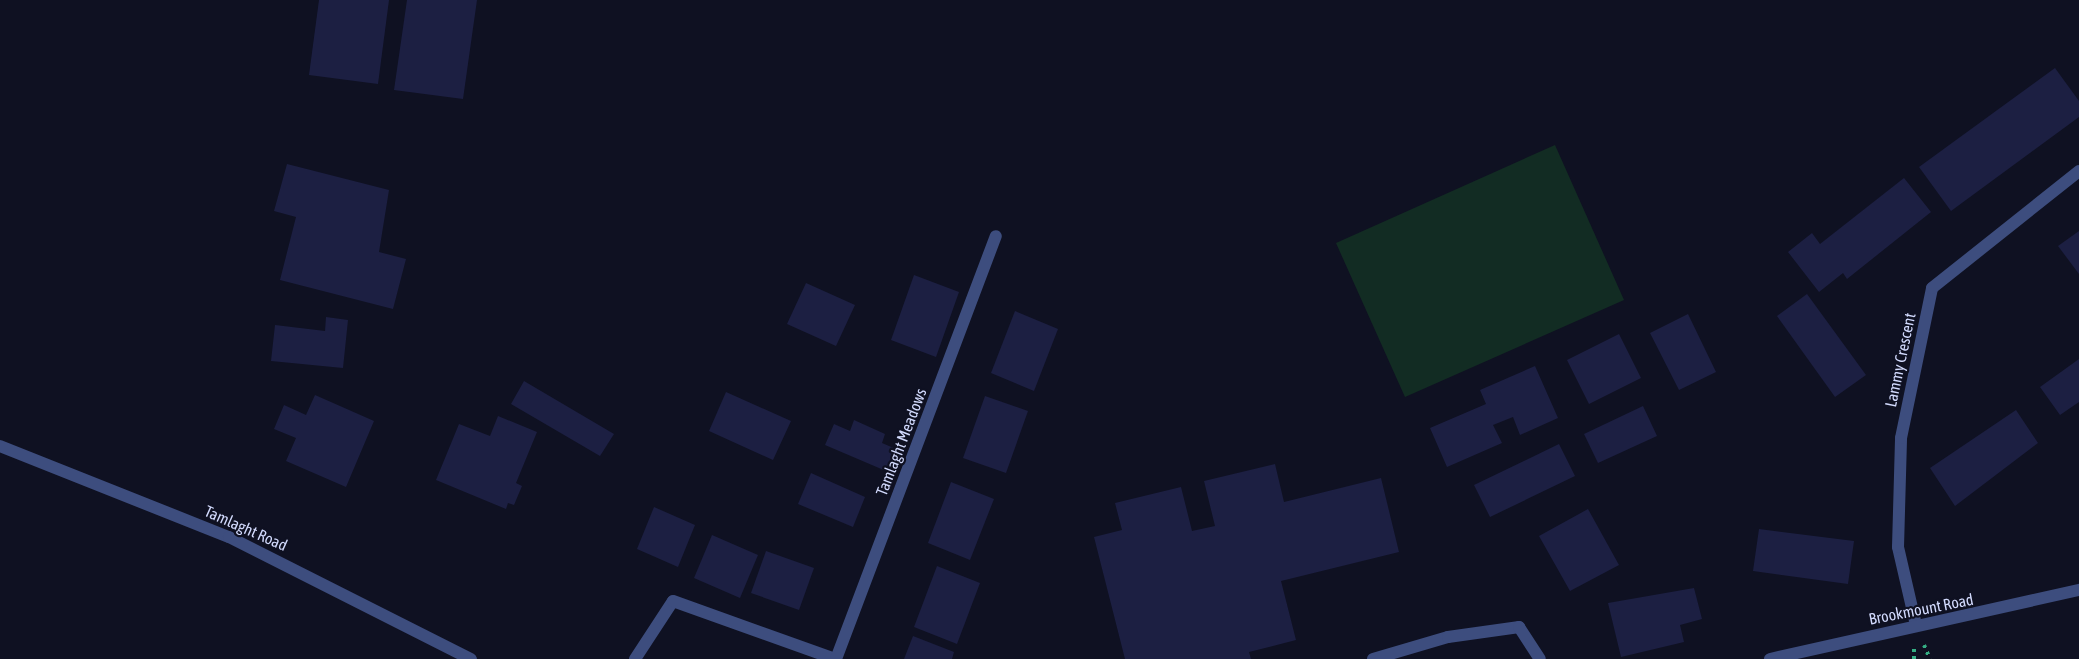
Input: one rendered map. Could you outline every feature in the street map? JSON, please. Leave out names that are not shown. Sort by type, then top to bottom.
[{"type":"street","name":"Lammy Crescent","points":[[1916,625],[1898,547],[1901,438],[1932,288],[2079,171]]},
{"type":"street","name":"Tamlaght Meadows","points":[[635,659],[673,601],[835,659],[996,236]]},
{"type":"street","name":"Tamlaght Road","points":[[0,446],[229,537],[471,659]]},
{"type":"street","name":"Brookmount Road","points":[[1770,659],[1916,625],[1960,620],[2079,590]]},
{"type":"street","points":[[1373,659],[1448,637],[1519,627],[1540,659]]},
{"type":"green space","points":[[1555,145],[1624,300],[1405,397],[1336,243]]},
{"type":"building","points":[[319,0],[389,0],[378,84],[309,75]]},
{"type":"building","points":[[407,0],[477,0],[463,99],[394,90]]},
{"type":"building","points":[[2055,68],[2079,101],[2079,117],[1951,211],[1919,167]]},
{"type":"building","points":[[287,164],[389,190],[379,252],[406,259],[393,309],[280,280],[296,217],[274,211]]},
{"type":"building","points":[[1904,178],[1931,212],[1847,279],[1843,273],[1819,292],[1788,252],[1812,233],[1820,244]]},
{"type":"building","points":[[2079,231],[2079,274],[2058,246]]},
{"type":"building","points":[[914,275],[959,292],[936,357],[891,340]]},
{"type":"building","points":[[806,283],[855,305],[836,346],[787,324]]},
{"type":"building","points":[[1807,294],[1866,375],[1835,397],[1777,316]]},
{"type":"building","points":[[1015,311],[1058,329],[1034,391],[991,373]]},
{"type":"building","points":[[1688,314],[1716,372],[1679,390],[1650,333]]},
{"type":"building","points":[[326,317],[348,320],[343,368],[271,361],[275,325],[325,331]]},
{"type":"building","points":[[1619,334],[1641,378],[1589,404],[1567,360]]},
{"type":"building","points":[[2079,359],[2079,402],[2060,415],[2040,387]]},
{"type":"building","points":[[1535,366],[1558,418],[1520,435],[1513,417],[1493,425],[1502,443],[1447,467],[1430,428],[1486,404],[1480,390]]},
{"type":"building","points":[[524,381],[614,434],[600,456],[511,404]]},
{"type":"building","points":[[726,392],[791,421],[773,460],[709,431]]},
{"type":"building","points":[[315,395],[374,421],[346,487],[286,461],[296,438],[274,429],[284,405],[306,415]]},
{"type":"building","points":[[985,396],[1028,411],[1006,473],[963,458]]},
{"type":"building","points":[[1643,406],[1657,436],[1598,463],[1584,434]]},
{"type":"building","points":[[2016,410],[2038,443],[1955,506],[1930,468]]},
{"type":"building","points":[[498,416],[537,432],[516,483],[522,486],[514,505],[508,503],[506,509],[436,480],[459,424],[490,436]]},
{"type":"building","points":[[854,420],[885,434],[882,443],[896,449],[886,471],[825,445],[834,424],[850,431]]},
{"type":"building","points":[[1559,444],[1575,476],[1490,517],[1474,485]]},
{"type":"building","points":[[1275,464],[1284,502],[1381,478],[1399,552],[1281,581],[1296,640],[1249,652],[1251,659],[1125,659],[1094,537],[1122,530],[1115,503],[1181,487],[1192,531],[1215,526],[1204,481]]},
{"type":"building","points":[[811,473],[865,497],[853,527],[798,504]]},
{"type":"building","points":[[951,482],[994,499],[970,560],[928,543]]},
{"type":"building","points":[[654,507],[695,525],[678,567],[637,549]]},
{"type":"building","points":[[1588,509],[1619,565],[1570,591],[1539,536]]},
{"type":"building","points":[[1759,529],[1854,541],[1848,584],[1753,571]]},
{"type":"building","points":[[712,535],[758,555],[740,598],[694,578]]},
{"type":"building","points":[[766,551],[814,568],[799,610],[751,593]]},
{"type":"building","points":[[937,566],[980,583],[957,644],[914,627]]},
{"type":"building","points":[[1694,588],[1702,619],[1680,625],[1684,642],[1621,657],[1608,603]]},
{"type":"building","points":[[913,636],[954,652],[952,659],[904,659]]}]
